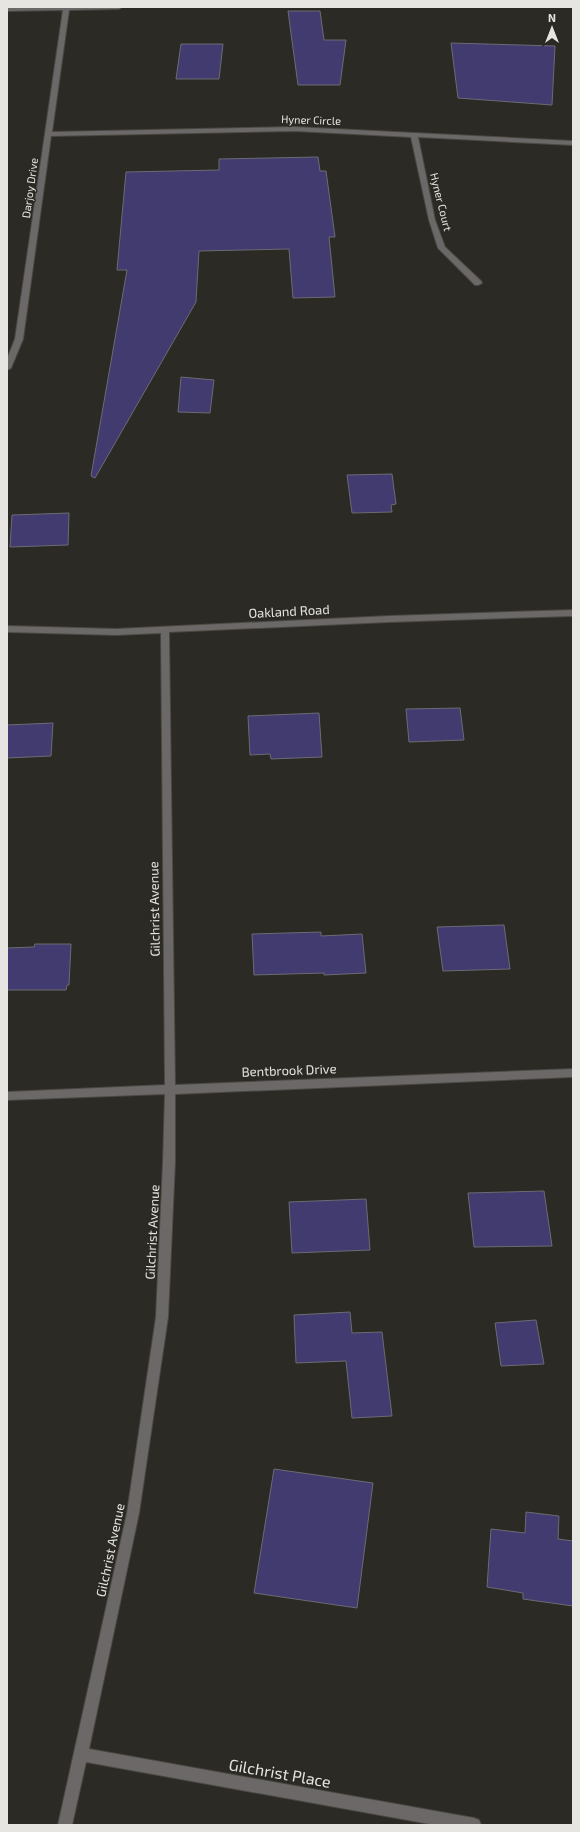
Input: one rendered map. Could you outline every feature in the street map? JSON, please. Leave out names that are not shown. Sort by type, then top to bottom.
[{"type":"street","points":[[7,9],[119,7]]},
{"type":"street","name":"Darjoy Drive","points":[[7,368],[19,339],[48,134],[52,93],[66,8]]},
{"type":"street","name":"Hyner Circle","points":[[48,134],[295,129],[573,143]]},
{"type":"street","name":"Hyner Court","points":[[414,135],[432,220],[442,248],[478,283]]},
{"type":"street","name":"Oakland Road","points":[[7,629],[34,628],[116,632],[388,619],[573,613]]},
{"type":"street","name":"Gilchrist Avenue","points":[[65,1825],[133,1513],[162,1317],[169,1162],[170,1089],[165,630]]},
{"type":"street","name":"Bentbrook Drive","points":[[7,1096],[573,1073]]},
{"type":"street","name":"Gilchrist Place","points":[[80,1754],[474,1825]]},
{"type":"building","points":[[288,11],[320,11],[324,40],[346,40],[340,85],[298,85]]},
{"type":"building","points":[[451,43],[555,46],[552,105],[458,98]]},
{"type":"building","points":[[181,44],[223,44],[219,79],[176,79]]},
{"type":"building","points":[[318,157],[320,171],[326,171],[335,237],[329,237],[335,297],[293,298],[289,249],[199,251],[196,302],[95,478],[91,476],[127,270],[117,270],[126,172],[219,170],[219,159]]},
{"type":"building","points":[[181,377],[214,380],[210,413],[178,412]]},
{"type":"building","points":[[392,474],[396,504],[391,505],[392,512],[352,513],[347,475]]},
{"type":"building","points":[[69,513],[68,545],[10,547],[12,515]]},
{"type":"building","points":[[460,708],[464,740],[409,742],[406,709]]},
{"type":"building","points":[[319,713],[322,757],[271,759],[270,754],[250,755],[248,716]]},
{"type":"building","points":[[53,723],[51,756],[7,758],[7,725]]},
{"type":"building","points":[[504,925],[510,969],[443,971],[437,927]]},
{"type":"building","points":[[321,932],[321,936],[362,934],[366,973],[324,975],[324,973],[254,975],[252,934]]},
{"type":"building","points":[[35,944],[71,944],[69,985],[67,985],[66,990],[7,990],[7,948],[34,947]]},
{"type":"building","points":[[544,1191],[552,1246],[474,1247],[468,1193]]},
{"type":"building","points":[[366,1199],[370,1250],[292,1253],[289,1202]]},
{"type":"building","points":[[350,1312],[352,1333],[382,1332],[392,1416],[352,1418],[346,1361],[296,1363],[294,1315]]},
{"type":"building","points":[[536,1320],[544,1364],[501,1366],[495,1323]]},
{"type":"building","points":[[274,1469],[373,1483],[357,1608],[254,1593]]},
{"type":"building","points":[[526,1512],[559,1516],[558,1539],[573,1541],[573,1606],[523,1599],[523,1593],[487,1587],[491,1529],[525,1533]]}]
